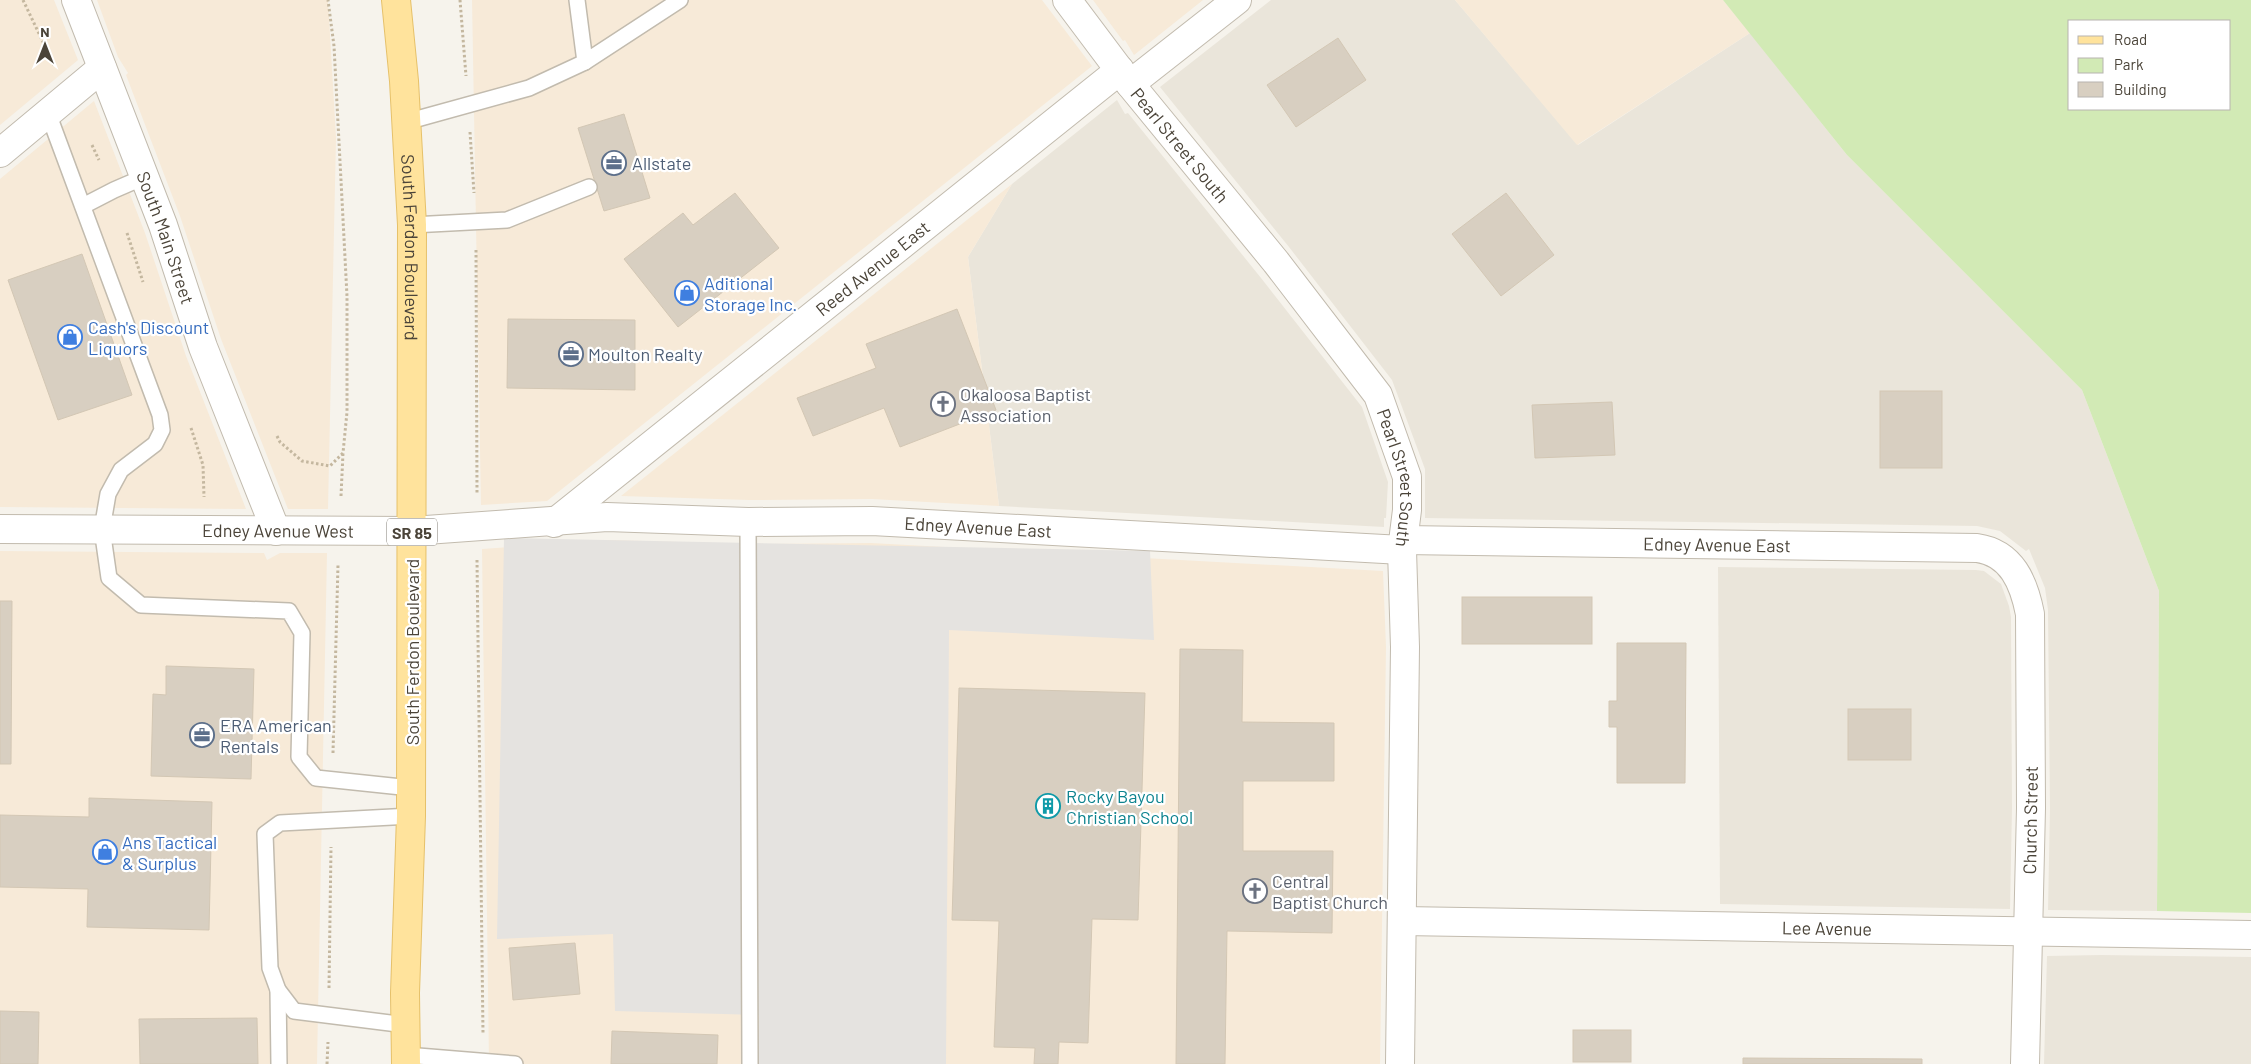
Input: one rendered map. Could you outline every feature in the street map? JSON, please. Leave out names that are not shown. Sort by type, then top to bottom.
[{"type":"main road","name":"South Ferdon Boulevard","points":[[396,0],[412,225],[411,816],[406,1059]]},
{"type":"street","name":"South Main Street","points":[[76,0],[163,225],[203,348],[276,531]]},
{"type":"street","name":"Pearl Street South","points":[[1067,0],[1125,77],[1276,262],[1378,395],[1407,477],[1407,510],[1402,545],[1405,647],[1400,1064]]},
{"type":"street","name":"Reed Avenue East","points":[[554,522],[1125,77],[1237,0]]},
{"type":"street","points":[[0,153],[102,68]]},
{"type":"street","name":"Edney Avenue East","points":[[554,522],[607,518],[748,522],[872,521],[1402,545],[1977,548],[1990,550],[2008,562],[2016,570],[2019,578]]},
{"type":"street","name":"Edney Avenue West","points":[[0,529],[412,531],[554,522]]},
{"type":"street","name":"Church Street","points":[[2019,578],[2027,599],[2030,614],[2031,808],[2025,1064]]},
{"type":"street","name":"Lee Avenue","points":[[1402,921],[2251,935]]},
{"type":"lane","points":[[578,0],[585,62]]},
{"type":"lane","points":[[406,122],[529,88],[585,62],[680,0]]},
{"type":"lane","points":[[48,112],[160,415],[162,430],[156,444],[121,470],[108,494],[102,530],[109,578],[141,605],[289,611],[302,633],[299,757],[316,778],[411,788]]},
{"type":"lane","points":[[83,206],[144,177]]},
{"type":"lane","points":[[412,225],[507,220],[589,187]]},
{"type":"lane","points":[[748,522],[750,1064]]},
{"type":"lane","points":[[406,1025],[294,1011],[278,990],[270,968],[265,834],[280,823],[411,816]]},
{"type":"lane","points":[[278,990],[279,1064]]},
{"type":"lane","points":[[406,1059],[515,1064]]},
{"type":"path","points":[[276,434],[280,442],[302,462],[330,466],[343,453],[347,412],[347,296],[334,46],[328,0]]},
{"type":"shaded area","points":[[0,0],[54,0],[78,60],[0,125]]},
{"type":"shaded area","points":[[97,0],[328,0],[336,138],[328,509],[288,509],[221,339],[180,216],[126,75],[128,73],[118,57]]},
{"type":"shaded area","points":[[472,0],[1042,0],[1092,66],[547,501],[481,505]]},
{"type":"shaded area","points":[[1093,0],[1203,0],[1134,55],[1125,40],[1123,41]]},
{"type":"shaded area","points":[[1271,0],[1455,0],[1578,145],[1750,33],[1847,155],[2082,390],[2159,591],[2157,911],[2048,910],[2050,808],[2048,610],[2045,588],[2029,549],[2026,551],[2000,531],[1977,526],[1425,518],[1425,469],[1392,380],[1289,247],[1160,87]]},
{"type":"shaded area","points":[[1455,0],[1723,0],[1750,33],[1577,145]]},
{"type":"shaded area","points":[[1117,100],[1125,114],[1128,113],[1362,407],[1388,482],[1384,527],[999,506],[968,257],[1012,184]]},
{"type":"shaded area","points":[[94,101],[145,233],[186,356],[246,509],[0,507],[0,179]]},
{"type":"shaded area","points":[[1012,184],[968,257],[999,506],[872,499],[749,500],[621,496]]},
{"type":"shaded area","points":[[504,538],[1150,551],[1154,640],[949,630],[946,1064],[757,1064],[759,1015],[615,1011],[613,934],[497,939]]},
{"type":"shaded area","points":[[608,540],[748,544],[871,543],[1383,571],[1386,647],[1380,1064],[489,1064],[482,549]]},
{"type":"shaded area","points":[[0,551],[264,553],[267,560],[280,553],[327,553],[317,1064],[0,1064]]},
{"type":"shaded area","points":[[1718,567],[1976,570],[1984,571],[2001,584],[2011,617],[2012,808],[2010,909],[1720,904]]},
{"type":"shaded area","points":[[2047,956],[2251,957],[2251,1064],[2044,1064]]},
{"type":"green space","points":[[1723,0],[2251,0],[2251,913],[2157,911],[2159,591],[2082,390],[1847,155]]},
{"type":"building","points":[[1338,38],[1366,80],[1296,127],[1267,85]]},
{"type":"building","name":"Allstate","points":[[624,114],[650,198],[604,211],[578,128]]},
{"type":"building","name":"Aditional Storage Inc.","points":[[735,193],[779,248],[678,327],[624,259],[683,213],[693,225]]},
{"type":"building","points":[[1506,193],[1554,255],[1501,296],[1452,234]]},
{"type":"building","name":"Cash's Discount Liquors","points":[[82,254],[132,395],[58,420],[8,280]]},
{"type":"building","points":[[957,309],[996,410],[900,447],[884,408],[813,436],[797,398],[876,368],[866,344]]},
{"type":"building","name":"Moulton Realty","points":[[508,319],[635,320],[635,390],[507,388]]},
{"type":"building","points":[[1880,391],[1942,391],[1942,468],[1880,468]]},
{"type":"building","points":[[1612,402],[1615,455],[1535,458],[1532,405]]},
{"type":"building","points":[[1462,597],[1592,597],[1592,644],[1462,644]]},
{"type":"building","points":[[0,601],[12,601],[11,764],[0,764]]},
{"type":"building","points":[[1617,643],[1686,643],[1685,783],[1617,783],[1617,727],[1609,727],[1609,701],[1617,701]]},
{"type":"building","name":"Central Baptist Church","points":[[1180,649],[1243,650],[1242,722],[1334,723],[1334,781],[1243,781],[1243,851],[1333,851],[1332,933],[1227,931],[1225,1064],[1176,1064]]},
{"type":"building","name":"ERA American Rentals","points":[[166,666],[254,669],[251,779],[151,776],[153,694],[166,695]]},
{"type":"building","name":"Rocky Bayou Christian School","points":[[959,688],[1145,693],[1138,920],[1092,919],[1088,1043],[1059,1042],[1058,1064],[1034,1064],[1035,1048],[994,1047],[999,921],[952,920]]},
{"type":"building","points":[[1848,709],[1911,709],[1911,760],[1848,760]]},
{"type":"building","name":"Ans Tactical & Surplus","points":[[89,798],[212,802],[209,930],[87,927],[88,889],[0,887],[0,815],[89,817]]},
{"type":"building","points":[[575,943],[580,994],[513,1000],[509,948]]},
{"type":"building","points":[[0,1011],[39,1012],[38,1064],[0,1064]]},
{"type":"building","points":[[257,1018],[258,1064],[140,1064],[139,1019]]},
{"type":"building","points":[[1573,1030],[1631,1030],[1631,1062],[1573,1062]]},
{"type":"building","points":[[612,1031],[718,1035],[717,1064],[611,1064]]},
{"type":"building","points":[[1743,1058],[1922,1059],[1922,1064],[1743,1064]]},
{"type":"place","name":"Allstate","points":[[614,163]]},
{"type":"place","name":"Aditional Storage Inc.","points":[[687,293]]},
{"type":"place","name":"Cash's Discount Liquors","points":[[70,337]]},
{"type":"place","name":"Moulton Realty","points":[[571,354]]},
{"type":"place","name":"Okaloosa Baptist Association","points":[[943,404]]},
{"type":"place","name":"ERA American Rentals","points":[[202,735]]},
{"type":"place","name":"Rocky Bayou Christian School","points":[[1048,806]]},
{"type":"place","name":"Ans Tactical & Surplus","points":[[105,852]]},
{"type":"place","name":"Central Baptist Church","points":[[1255,891]]}]
